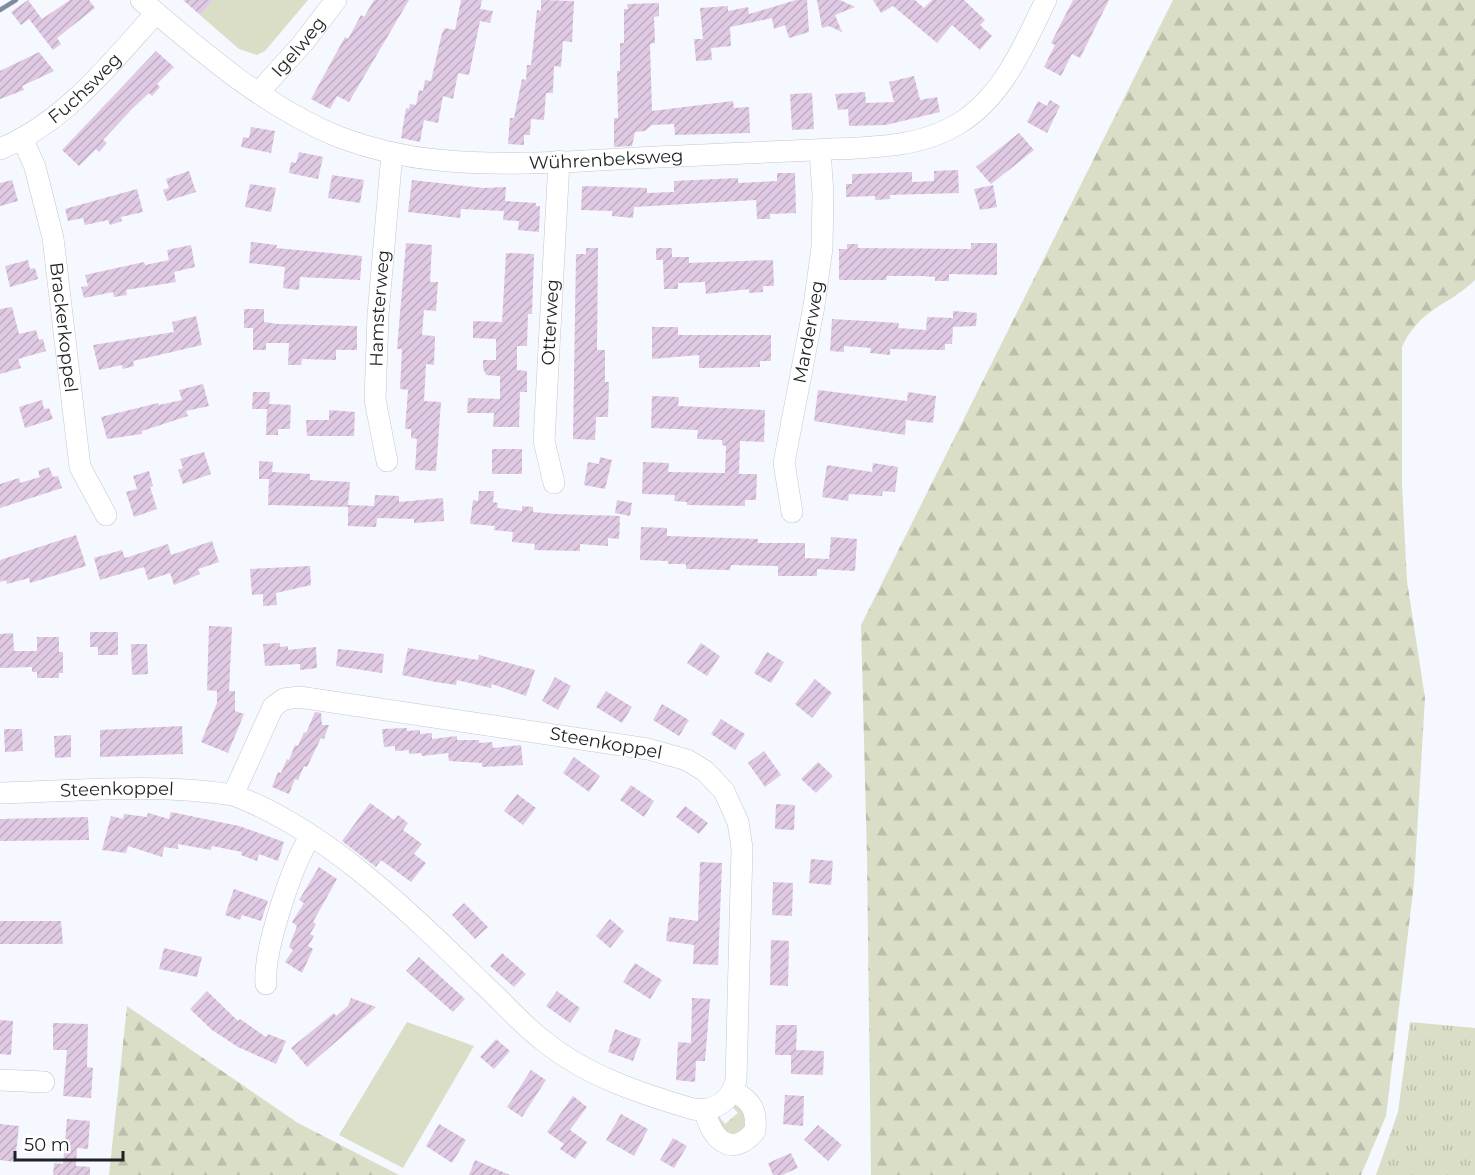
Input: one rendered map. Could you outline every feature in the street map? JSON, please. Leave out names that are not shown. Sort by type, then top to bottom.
[{"type":"street","name":"Igelweg","points":[[259,92],[303,43],[336,0]]},
{"type":"street","name":"Wührenbeksweg","points":[[148,6],[259,92],[308,123],[339,137],[392,153],[469,162],[559,161],[820,150],[921,140],[958,124],[976,111],[997,88],[1046,0]]},
{"type":"street","name":"Fuchsweg","points":[[0,149],[47,123],[77,98],[148,6]]},
{"type":"street","name":"Brackerkoppel","points":[[22,138],[35,167],[53,238],[78,457],[89,487],[106,514]]},
{"type":"street","name":"Marderweg","points":[[792,512],[784,463],[814,306],[822,248],[823,195],[820,150]]},
{"type":"street","name":"Hamsterweg","points":[[387,461],[375,400],[378,315],[392,153]]},
{"type":"street","name":"Otterweg","points":[[554,483],[544,441],[559,161]]},
{"type":"street","name":"Steenkoppel","points":[[233,795],[273,707],[291,697],[631,746],[665,753],[696,765],[724,791],[736,816],[742,841],[736,1068],[733,1091]]},
{"type":"street","name":"Steenkoppel","points":[[0,793],[208,791],[233,795],[271,812],[375,883],[546,1043],[595,1074],[677,1104],[705,1111]]},
{"type":"street","points":[[266,984],[267,958],[298,858],[310,837]]},
{"type":"street","points":[[0,1080],[44,1082]]},
{"type":"street","points":[[733,1091],[747,1098],[754,1108],[755,1131],[748,1140],[736,1145],[725,1144],[716,1137],[708,1123],[705,1111],[714,1108],[733,1091]]},
{"type":"green space","points":[[213,0],[308,0],[265,51],[257,55],[239,49],[200,15]]},
{"type":"green space","points":[[1173,0],[1475,0],[1475,280],[1417,324],[1402,347],[1402,485],[1407,581],[1425,698],[1414,883],[1386,1116],[1361,1175],[871,1175],[861,625]]},
{"type":"green space","points":[[127,1006],[298,1123],[399,1175],[109,1175]]},
{"type":"green space","points":[[407,1022],[474,1046],[403,1168],[339,1135]]},
{"type":"green space","points":[[1410,1022],[1475,1028],[1475,1175],[1376,1175],[1398,1112]]},
{"type":"green space","points":[[730,1104],[743,1106],[748,1132],[723,1136],[717,1114],[725,1124],[738,1113]]},
{"type":"building","points":[[28,0],[42,19],[70,0],[89,0],[95,8],[57,38],[61,44],[53,50],[29,19],[21,25],[11,12]]},
{"type":"building","points":[[183,0],[213,0],[200,15]]},
{"type":"building","points":[[374,0],[409,0],[349,102],[337,96],[330,109],[311,99],[345,37],[348,39],[361,15],[364,17]]},
{"type":"building","points":[[461,0],[482,0],[480,9],[493,11],[490,23],[480,21],[469,75],[458,73],[453,99],[443,96],[438,123],[424,120],[420,142],[401,138],[406,108],[409,109],[410,104],[416,105],[419,90],[423,91],[425,80],[431,81],[442,33],[445,28],[455,30]]},
{"type":"building","points":[[541,0],[574,1],[572,42],[563,41],[561,67],[554,66],[553,93],[546,93],[544,120],[531,119],[530,135],[524,135],[524,145],[508,144],[510,118],[514,118],[522,79],[526,80],[527,65],[531,65],[537,10],[541,11]]},
{"type":"building","points":[[796,0],[807,0],[809,32],[789,38],[785,25],[774,29],[772,18],[730,27],[731,46],[711,48],[712,60],[696,61],[694,39],[703,39],[700,8],[728,6],[728,11],[748,7],[749,14]]},
{"type":"building","points":[[817,0],[840,0],[855,7],[835,15],[842,32],[829,26],[822,28]]},
{"type":"building","points":[[873,0],[915,0],[924,8],[932,0],[964,0],[985,20],[980,25],[992,36],[980,50],[952,25],[937,43],[893,6],[881,13]]},
{"type":"building","points":[[1073,0],[1109,0],[1080,58],[1072,54],[1061,76],[1044,67],[1055,45],[1051,43]]},
{"type":"building","points":[[659,3],[659,16],[654,17],[655,43],[650,44],[652,111],[733,101],[734,108],[749,107],[750,133],[675,135],[674,124],[652,125],[645,131],[635,132],[632,146],[614,147],[614,118],[618,118],[617,71],[620,71],[620,43],[624,43],[624,9],[628,9],[627,4]]},
{"type":"building","points":[[156,51],[174,67],[157,84],[160,87],[152,96],[149,93],[103,140],[107,143],[99,152],[96,149],[79,166],[62,150]]},
{"type":"building","points":[[39,52],[54,71],[22,86],[24,90],[0,99],[0,71]]},
{"type":"building","points":[[914,76],[920,100],[937,97],[940,112],[886,125],[849,126],[848,109],[838,110],[835,94],[865,92],[866,103],[894,102],[889,82]]},
{"type":"building","points":[[812,93],[814,129],[792,130],[790,94]]},
{"type":"building","points":[[1050,100],[1060,106],[1047,133],[1027,122],[1038,101],[1047,106]]},
{"type":"building","points":[[251,127],[275,131],[271,153],[241,147],[243,137],[249,138]]},
{"type":"building","points":[[1019,133],[1034,150],[991,184],[976,167]]},
{"type":"building","points":[[299,152],[323,157],[318,179],[289,173],[291,162],[296,163]]},
{"type":"building","points":[[958,170],[959,193],[890,195],[890,199],[875,200],[875,196],[846,197],[846,184],[852,184],[852,174],[912,172],[912,182],[934,181],[934,171]]},
{"type":"building","points":[[189,171],[196,192],[167,201],[163,190],[169,188],[166,179]]},
{"type":"building","points":[[777,173],[795,173],[796,213],[770,214],[770,219],[757,219],[756,200],[634,207],[633,218],[612,216],[612,211],[581,210],[582,186],[647,188],[647,193],[674,192],[674,181],[738,178],[738,183],[777,181]]},
{"type":"building","points":[[332,175],[364,180],[360,203],[328,198]]},
{"type":"building","points":[[12,180],[18,201],[0,206],[0,183]]},
{"type":"building","points":[[412,180],[483,188],[506,187],[505,201],[536,203],[536,206],[540,206],[539,232],[518,230],[519,221],[503,220],[504,211],[461,209],[460,218],[408,212]]},
{"type":"building","points":[[250,184],[276,188],[271,212],[245,207]]},
{"type":"building","points":[[993,185],[997,207],[980,210],[974,189]]},
{"type":"building","points":[[137,189],[143,212],[121,217],[122,221],[110,225],[108,220],[85,225],[83,218],[68,221],[65,209]]},
{"type":"building","points":[[251,242],[277,245],[276,248],[362,256],[360,280],[300,277],[299,290],[283,288],[285,267],[249,263]]},
{"type":"building","points":[[406,243],[432,245],[430,282],[438,282],[436,311],[424,310],[422,335],[435,336],[434,365],[426,364],[424,401],[441,402],[436,471],[415,470],[417,439],[411,438],[411,429],[405,429],[408,390],[400,389],[402,349],[397,349]]},
{"type":"building","points":[[971,243],[997,243],[997,275],[949,274],[949,281],[935,281],[935,277],[922,276],[887,276],[886,280],[839,280],[839,249],[847,249],[847,244],[858,244],[858,248],[971,249]]},
{"type":"building","points":[[191,245],[195,267],[174,272],[176,282],[126,290],[127,295],[114,297],[113,292],[84,298],[81,287],[88,286],[85,275],[144,262],[145,265],[169,260],[167,250]]},
{"type":"building","points":[[586,248],[598,248],[597,350],[605,350],[605,382],[609,382],[608,417],[596,417],[595,440],[573,439],[576,254],[586,254]]},
{"type":"building","points":[[656,248],[672,248],[672,257],[689,257],[689,263],[773,260],[774,286],[763,286],[763,292],[749,293],[749,289],[706,294],[705,282],[678,283],[678,289],[664,289],[663,260],[656,260]]},
{"type":"building","points":[[506,253],[534,254],[532,314],[528,314],[527,346],[517,346],[517,370],[527,371],[527,392],[520,392],[519,427],[493,427],[494,413],[467,413],[468,398],[500,399],[500,376],[486,375],[483,368],[483,360],[496,360],[496,339],[473,338],[473,321],[502,322]]},
{"type":"building","points":[[28,260],[30,269],[35,268],[38,279],[10,287],[5,266]]},
{"type":"building","points":[[12,307],[19,334],[36,330],[39,340],[43,339],[46,351],[18,359],[21,368],[0,374],[0,309]]},
{"type":"building","points":[[244,309],[264,309],[264,322],[357,326],[357,350],[336,350],[336,360],[302,359],[301,365],[288,365],[289,343],[266,343],[266,350],[253,350],[253,328],[244,328]]},
{"type":"building","points":[[953,311],[977,313],[976,326],[953,327],[952,344],[945,344],[945,350],[890,349],[890,355],[870,353],[871,348],[844,346],[844,352],[830,351],[832,319],[899,323],[898,328],[926,330],[927,317],[953,318]]},
{"type":"building","points":[[196,316],[202,345],[133,361],[134,366],[123,369],[122,365],[99,370],[93,345],[174,332],[172,322]]},
{"type":"building","points":[[652,327],[678,327],[678,335],[771,335],[771,361],[760,361],[760,367],[699,368],[699,355],[652,359]]},
{"type":"building","points":[[203,384],[209,406],[186,411],[188,416],[142,431],[142,434],[107,439],[101,417],[158,403],[159,405],[182,400],[179,390]]},
{"type":"building","points":[[818,390],[907,401],[908,392],[936,396],[933,423],[906,420],[905,435],[814,421]]},
{"type":"building","points":[[253,392],[270,392],[269,404],[291,405],[290,429],[278,429],[278,435],[266,435],[267,409],[252,409]]},
{"type":"building","points":[[652,396],[679,397],[678,406],[765,410],[764,442],[740,441],[739,474],[757,474],[756,500],[745,500],[745,506],[687,505],[687,502],[674,501],[675,495],[642,494],[643,462],[669,463],[668,472],[725,473],[726,446],[722,445],[722,440],[697,439],[698,430],[651,428]]},
{"type":"building","points":[[42,400],[44,409],[49,408],[53,419],[25,428],[19,407]]},
{"type":"building","points":[[329,410],[355,412],[354,436],[307,436],[306,420],[329,420]]},
{"type":"building","points":[[492,449],[522,449],[522,474],[492,474]]},
{"type":"building","points":[[204,452],[211,474],[183,484],[178,470],[183,468],[180,459]]},
{"type":"building","points":[[600,457],[612,460],[605,489],[584,485],[588,462],[599,464]]},
{"type":"building","points":[[259,461],[273,462],[272,472],[310,474],[310,480],[350,482],[348,505],[374,506],[375,495],[399,496],[399,502],[443,498],[444,521],[414,523],[414,519],[377,518],[376,527],[348,526],[348,507],[268,505],[269,479],[259,479]]},
{"type":"building","points":[[873,463],[898,467],[895,492],[883,491],[882,496],[849,494],[848,501],[822,497],[827,465],[872,472]]},
{"type":"building","points":[[49,467],[53,477],[58,476],[62,488],[0,508],[0,484],[19,478],[20,483],[40,477],[38,471]]},
{"type":"building","points":[[149,471],[153,486],[150,487],[157,509],[134,517],[126,492],[137,489],[133,476]]},
{"type":"building","points":[[479,491],[494,491],[493,502],[498,503],[497,508],[522,511],[522,506],[533,507],[533,512],[620,516],[619,539],[608,538],[608,546],[580,544],[580,551],[534,550],[535,544],[512,542],[513,532],[494,530],[495,526],[470,524],[473,500],[478,501]]},
{"type":"building","points":[[617,500],[632,503],[630,516],[615,513]]},
{"type":"building","points":[[641,527],[667,528],[667,536],[758,539],[758,543],[805,543],[805,558],[829,559],[831,537],[857,539],[855,571],[817,569],[817,576],[778,576],[778,566],[731,565],[730,570],[686,569],[686,564],[640,560]]},
{"type":"building","points":[[76,535],[86,566],[30,583],[29,578],[7,584],[6,580],[0,582],[0,560]]},
{"type":"building","points":[[212,541],[219,562],[198,569],[200,574],[174,585],[170,573],[148,580],[144,567],[100,580],[94,558],[122,550],[125,558],[168,544],[171,555]]},
{"type":"building","points":[[310,566],[311,585],[276,593],[277,605],[263,606],[263,594],[252,595],[250,569]]},
{"type":"building","points":[[209,626],[232,627],[229,691],[235,691],[235,711],[244,714],[228,753],[201,742],[217,703],[217,691],[207,690]]},
{"type":"building","points":[[90,632],[118,632],[118,655],[98,655],[98,647],[90,647]]},
{"type":"building","points":[[13,633],[14,651],[37,651],[37,637],[59,637],[59,652],[63,652],[63,673],[59,673],[59,678],[37,678],[37,672],[32,672],[32,667],[0,668],[0,634]]},
{"type":"building","points":[[280,643],[280,647],[288,646],[288,650],[316,647],[317,668],[300,670],[300,664],[265,666],[263,644]]},
{"type":"building","points":[[701,643],[720,656],[707,676],[687,663]]},
{"type":"building","points":[[131,644],[147,644],[148,674],[132,675]]},
{"type":"building","points":[[408,648],[478,660],[479,655],[535,670],[526,696],[492,684],[491,688],[457,680],[456,685],[436,682],[402,675]]},
{"type":"building","points":[[338,649],[384,654],[382,673],[336,666]]},
{"type":"building","points":[[767,652],[784,662],[771,683],[754,673]]},
{"type":"building","points":[[555,677],[571,686],[558,710],[542,701]]},
{"type":"building","points":[[815,679],[832,693],[812,718],[795,704]]},
{"type":"building","points":[[606,691],[632,707],[622,723],[596,707]]},
{"type":"building","points":[[662,704],[689,720],[679,736],[653,720]]},
{"type":"building","points":[[315,712],[321,713],[322,725],[329,725],[324,739],[321,738],[307,767],[304,766],[298,780],[295,779],[289,794],[272,787],[278,772],[281,773],[287,759],[289,760],[295,745],[298,746],[304,732],[306,733]]},
{"type":"building","points":[[721,719],[745,734],[735,750],[711,734]]},
{"type":"building","points":[[182,726],[183,754],[100,757],[100,730]]},
{"type":"building","points":[[407,728],[407,731],[420,730],[420,734],[432,733],[432,739],[457,736],[457,740],[492,742],[493,748],[521,745],[523,765],[482,767],[482,763],[449,761],[448,753],[422,756],[421,753],[409,754],[409,750],[395,751],[395,746],[384,747],[382,729]]},
{"type":"building","points":[[4,729],[22,729],[23,751],[5,752]]},
{"type":"building","points":[[71,735],[71,757],[55,758],[54,736]]},
{"type":"building","points":[[764,751],[781,775],[765,787],[748,763]]},
{"type":"building","points":[[574,757],[600,776],[589,792],[563,773]]},
{"type":"building","points":[[818,762],[833,776],[816,793],[801,779]]},
{"type":"building","points":[[631,785],[654,801],[644,817],[620,800]]},
{"type":"building","points":[[517,794],[536,808],[523,825],[504,811]]},
{"type":"building","points":[[370,803],[394,820],[398,815],[408,823],[403,830],[422,844],[414,854],[426,863],[411,882],[381,860],[376,867],[342,841]]},
{"type":"building","points":[[776,804],[795,805],[794,830],[775,829]]},
{"type":"building","points":[[685,806],[708,823],[699,834],[676,817]]},
{"type":"building","points":[[171,812],[239,826],[284,842],[278,861],[259,854],[257,861],[241,855],[242,852],[212,846],[211,850],[178,844],[178,849],[164,847],[162,857],[128,846],[126,853],[102,850],[111,816],[123,819],[124,814],[147,817],[148,813],[169,819]]},
{"type":"building","points":[[88,817],[89,840],[0,841],[0,819]]},
{"type":"building","points":[[811,859],[833,861],[831,885],[809,883]]},
{"type":"building","points":[[700,862],[722,863],[718,965],[693,964],[694,945],[666,941],[669,917],[698,921]]},
{"type":"building","points":[[319,867],[337,879],[313,922],[316,924],[310,934],[314,936],[308,946],[313,949],[302,973],[285,962],[293,950],[289,947],[297,926],[292,922],[304,903],[299,900]]},
{"type":"building","points":[[773,882],[793,883],[792,916],[772,915]]},
{"type":"building","points":[[234,889],[268,901],[261,921],[242,915],[240,920],[225,915]]},
{"type":"building","points":[[464,903],[488,927],[475,939],[452,915]]},
{"type":"building","points":[[610,919],[624,931],[610,948],[596,936]]},
{"type":"building","points":[[0,921],[61,921],[63,944],[0,944]]},
{"type":"building","points":[[771,940],[789,941],[788,986],[770,985]]},
{"type":"building","points":[[164,948],[202,957],[197,977],[159,969]]},
{"type":"building","points":[[502,953],[526,974],[514,987],[490,966]]},
{"type":"building","points":[[419,957],[465,999],[453,1012],[406,971]]},
{"type":"building","points":[[635,963],[662,980],[650,999],[623,982]]},
{"type":"building","points":[[207,991],[238,1021],[240,1019],[266,1037],[268,1034],[286,1041],[276,1064],[238,1047],[212,1030],[190,1009]]},
{"type":"building","points":[[557,991],[580,1008],[570,1023],[546,1006]]},
{"type":"building","points":[[351,998],[376,1007],[307,1067],[291,1048],[334,1013],[336,1016],[348,1006]]},
{"type":"building","points":[[692,998],[710,999],[705,1061],[696,1061],[695,1082],[676,1080],[678,1042],[691,1043]]},
{"type":"building","points":[[0,1020],[13,1021],[11,1055],[0,1054]]},
{"type":"building","points":[[53,1023],[88,1024],[87,1067],[93,1068],[91,1098],[63,1096],[67,1050],[53,1050]]},
{"type":"building","points":[[776,1025],[797,1025],[796,1050],[824,1051],[823,1075],[791,1074],[791,1055],[775,1055]]},
{"type":"building","points":[[615,1029],[641,1039],[633,1061],[608,1052]]},
{"type":"building","points":[[496,1039],[510,1051],[494,1069],[480,1057]]},
{"type":"building","points":[[531,1070],[546,1080],[522,1117],[507,1107]]},
{"type":"building","points":[[785,1095],[804,1096],[803,1126],[783,1124]]},
{"type":"building","points":[[573,1096],[587,1107],[570,1130],[587,1142],[575,1159],[560,1149],[564,1144],[547,1132]]},
{"type":"building","points":[[621,1114],[648,1129],[634,1156],[606,1140]]},
{"type":"building","points":[[67,1119],[90,1121],[88,1149],[77,1148],[76,1166],[90,1167],[90,1175],[53,1175],[54,1163],[63,1164]]},
{"type":"building","points":[[0,1124],[19,1126],[15,1162],[0,1160]]},
{"type":"building","points":[[439,1124],[466,1140],[452,1163],[426,1146]]},
{"type":"building","points":[[818,1125],[842,1145],[828,1161],[804,1140]]},
{"type":"building","points":[[673,1138],[687,1146],[674,1168],[660,1160]]},
{"type":"building","points":[[791,1153],[798,1168],[782,1175],[773,1175],[768,1163]]},
{"type":"building","points":[[475,1160],[510,1175],[469,1175]]},
{"type":"waterway","points":[[0,10],[16,0]]}]
